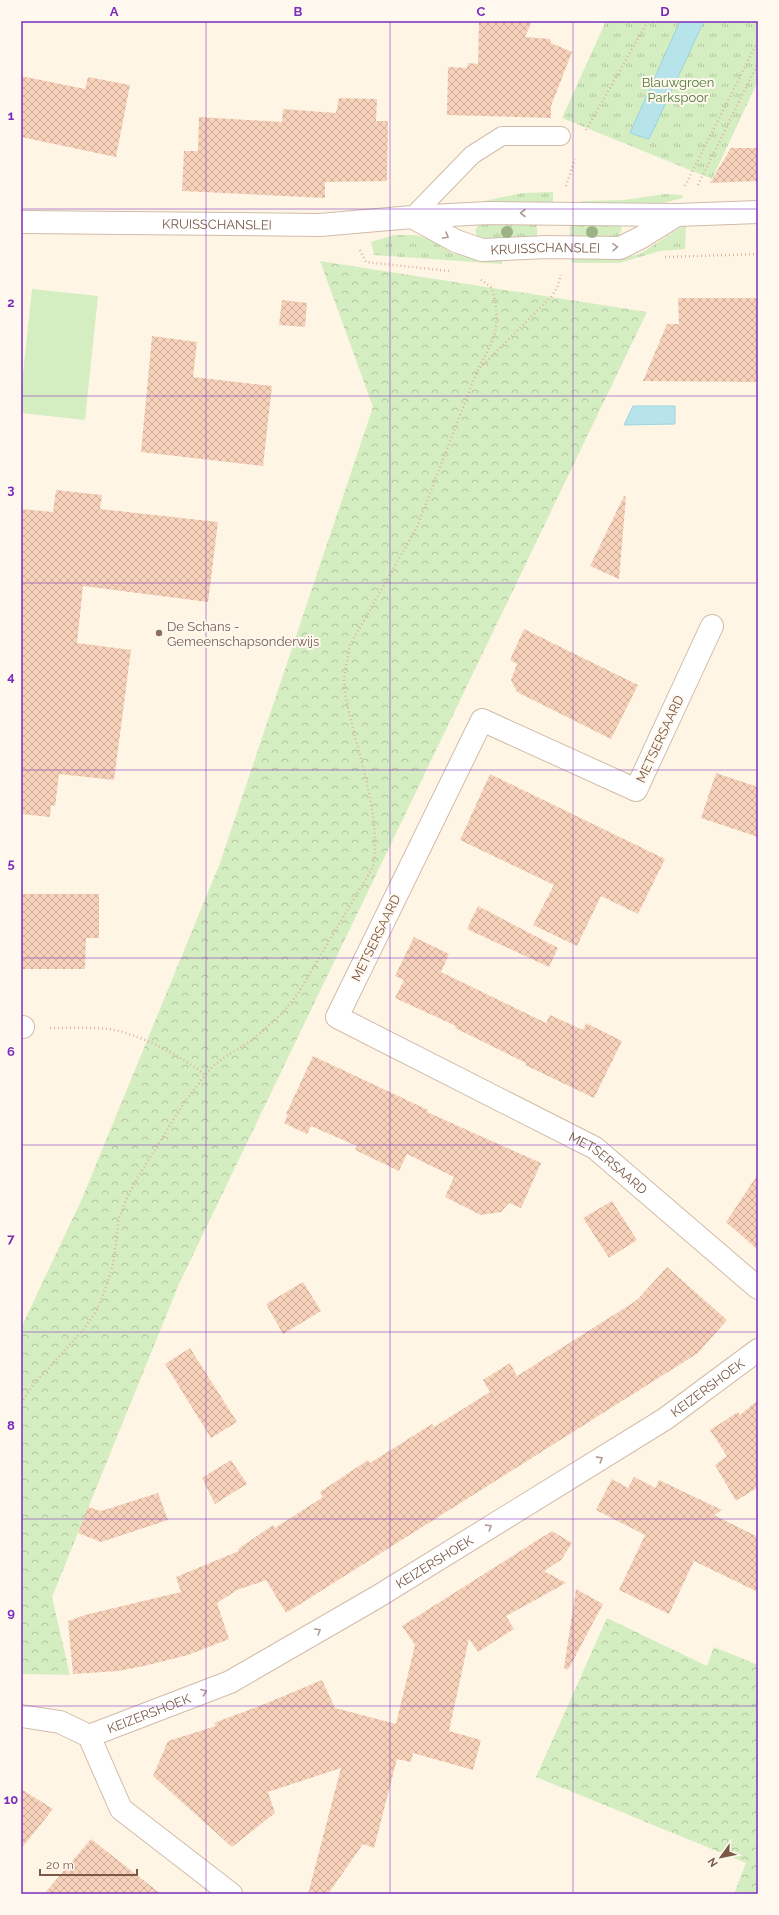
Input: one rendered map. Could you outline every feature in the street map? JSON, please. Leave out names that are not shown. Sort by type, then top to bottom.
[{"type":"street","name":"KRUISSCHANSLEI","points":[[21,222],[320,225],[412,217],[488,213],[677,215],[758,212]]},
{"type":"street","name":"KRUISSCHANSLEI","points":[[412,217],[456,242],[482,250],[548,247],[620,248],[640,238],[677,215]]},
{"type":"street","name":"METSERSAARD","points":[[712,626],[636,790],[482,720],[337,1017],[595,1148],[758,1288]]},
{"type":"street","name":"KEIZERSHOEK","points":[[89,1736],[230,1682],[364,1605],[664,1419],[758,1350]]},
{"type":"street","points":[[21,1716],[60,1722],[89,1736],[121,1809],[231,1894]]},
{"type":"lane","points":[[412,217],[472,155],[502,136],[561,136]]},
{"type":"path","points":[[582,136],[648,21]]},
{"type":"path","points":[[683,190],[758,41]]},
{"type":"path","points":[[696,190],[758,63]]},
{"type":"path","points":[[564,190],[576,156]]},
{"type":"path","points":[[477,370],[551,297],[557,288],[562,273]]},
{"type":"path","points":[[21,1403],[34,1384],[84,1329],[97,1310],[111,1272],[119,1218],[138,1177],[169,1126],[204,1075],[222,1059],[251,1041],[266,1028],[298,995],[373,866],[376,850],[374,822],[348,710],[344,678],[346,663],[350,645],[417,527],[477,370],[494,340],[498,310],[492,288],[476,277]]},
{"type":"path","points":[[22,1027],[109,1030],[125,1034],[154,1044],[177,1056],[204,1075]]},
{"type":"green space","name":"Blauwgroen Parkspoor","points":[[606,21],[758,21],[758,81],[712,179],[562,118]]},
{"type":"green space","points":[[553,192],[553,207],[484,207],[484,201],[522,193]]},
{"type":"green space","points":[[665,194],[683,195],[682,198],[657,205],[575,205],[582,201],[624,200]]},
{"type":"green space","points":[[486,223],[537,223],[537,240],[482,242],[477,236],[475,230],[479,225]]},
{"type":"green space","points":[[570,223],[619,224],[622,229],[618,238],[570,240]]},
{"type":"green space","points":[[686,224],[685,249],[660,251],[619,263],[572,263],[571,258],[618,259],[640,254]]},
{"type":"green space","points":[[394,235],[416,235],[429,239],[452,253],[464,256],[502,258],[502,264],[374,255],[371,242]]},
{"type":"green space","points":[[320,261],[647,312],[179,1284],[52,1597],[70,1675],[21,1674],[21,1328],[81,1201],[220,863],[373,407]]},
{"type":"green space","points":[[32,289],[98,296],[85,420],[21,413],[21,392]]},
{"type":"green space","points":[[607,1618],[707,1666],[714,1647],[758,1665],[758,1894],[734,1894],[746,1863],[536,1777]]},
{"type":"water","points":[[680,21],[704,21],[649,139],[630,133]]},
{"type":"water","points":[[633,406],[675,406],[675,424],[624,425]]},
{"type":"building","points":[[479,21],[532,21],[525,37],[550,39],[551,43],[572,52],[551,106],[551,118],[447,115],[448,67],[467,68],[468,63],[478,64]]},
{"type":"building","points":[[21,76],[85,89],[88,77],[130,85],[116,157],[21,137]]},
{"type":"building","points":[[339,98],[377,99],[376,121],[388,121],[387,181],[325,182],[325,198],[182,191],[184,151],[198,151],[199,117],[282,122],[283,109],[336,113]]},
{"type":"building","points":[[731,148],[758,148],[758,181],[710,183]]},
{"type":"building","points":[[678,298],[758,298],[758,382],[643,381],[667,324],[679,324]]},
{"type":"building","points":[[282,300],[307,303],[305,327],[279,325]]},
{"type":"building","points":[[152,336],[197,342],[193,377],[272,386],[263,466],[141,452]]},
{"type":"building","points":[[56,490],[102,495],[100,509],[218,522],[208,602],[83,586],[77,643],[131,650],[114,780],[59,774],[55,806],[51,805],[50,817],[21,814],[21,509],[53,512]]},
{"type":"building","points":[[624,496],[626,497],[619,579],[590,566]]},
{"type":"building","points":[[524,629],[638,685],[611,739],[517,692],[511,680],[517,664],[510,660]]},
{"type":"building","points":[[716,773],[758,787],[758,837],[701,818]]},
{"type":"building","points":[[490,774],[665,859],[638,914],[601,896],[577,946],[533,925],[554,885],[460,840]]},
{"type":"building","points":[[21,894],[99,894],[99,938],[86,938],[85,969],[21,969]]},
{"type":"building","points":[[478,906],[558,948],[549,967],[467,929]]},
{"type":"building","points":[[414,937],[449,954],[441,972],[546,1023],[550,1015],[583,1030],[586,1023],[622,1041],[594,1098],[525,1065],[526,1063],[455,1028],[456,1026],[395,998],[404,980],[395,976]]},
{"type":"building","points":[[313,1056],[428,1110],[427,1112],[541,1163],[521,1208],[509,1203],[501,1212],[481,1215],[445,1197],[454,1177],[407,1154],[399,1171],[355,1150],[357,1146],[311,1126],[307,1134],[284,1123],[288,1115],[286,1114]]},
{"type":"building","points":[[758,1174],[758,1250],[726,1222]]},
{"type":"building","points":[[612,1201],[637,1240],[609,1258],[583,1218]]},
{"type":"building","points":[[667,1267],[727,1320],[698,1353],[286,1613],[266,1580],[237,1590],[217,1603],[229,1639],[188,1655],[144,1666],[118,1671],[73,1674],[68,1621],[85,1615],[181,1592],[176,1577],[239,1551],[238,1549],[273,1525],[275,1528],[323,1497],[320,1492],[368,1460],[370,1463],[432,1424],[434,1427],[490,1392],[483,1380],[510,1363],[517,1376],[638,1299]]},
{"type":"building","points":[[303,1282],[321,1311],[283,1334],[266,1304]]},
{"type":"building","points":[[190,1348],[237,1422],[211,1438],[165,1364]]},
{"type":"building","points":[[758,1400],[758,1487],[736,1501],[715,1465],[727,1456],[710,1430],[738,1412],[740,1415]]},
{"type":"building","points":[[231,1460],[247,1484],[215,1504],[202,1478]]},
{"type":"building","points":[[634,1477],[656,1488],[659,1480],[722,1510],[714,1515],[758,1537],[758,1592],[694,1561],[669,1614],[619,1590],[645,1535],[596,1510],[612,1479],[628,1488]]},
{"type":"building","points":[[158,1493],[168,1520],[101,1542],[78,1533],[88,1507],[101,1511]]},
{"type":"building","points":[[552,1531],[572,1543],[561,1560],[544,1571],[566,1583],[506,1616],[514,1629],[478,1652],[469,1639],[449,1731],[481,1740],[473,1770],[413,1753],[411,1762],[397,1759],[374,1848],[363,1844],[328,1894],[308,1894],[341,1768],[268,1792],[275,1813],[232,1847],[153,1776],[168,1741],[216,1726],[214,1723],[322,1680],[335,1708],[396,1724],[415,1645],[402,1626]]},
{"type":"building","points":[[576,1589],[603,1604],[568,1670],[564,1668]]},
{"type":"building","points":[[21,1789],[53,1809],[21,1849]]},
{"type":"building","points":[[91,1839],[161,1894],[44,1894]]},
{"type":"place","name":"De Schans - Gemeenschapsonderwijs","points":[[159,633]]}]
